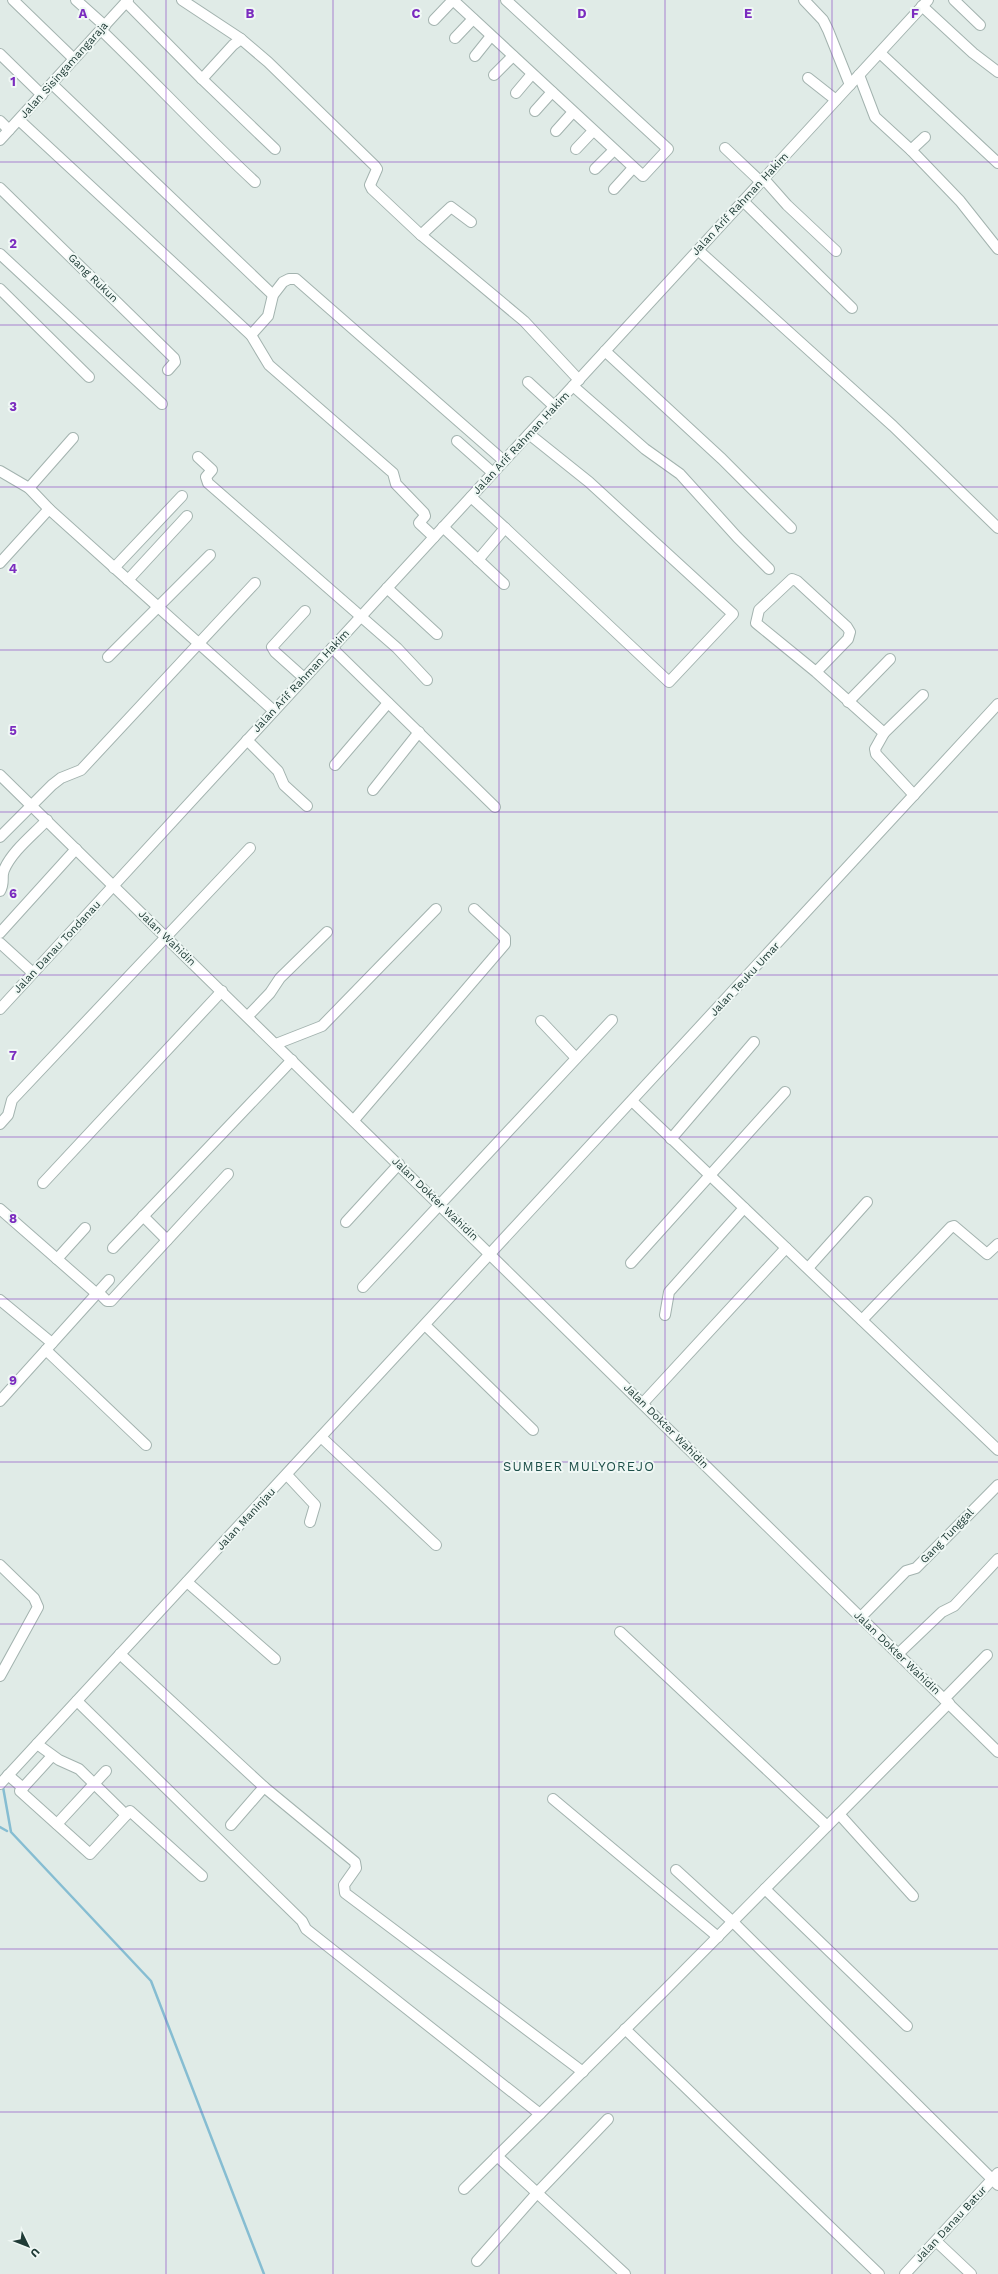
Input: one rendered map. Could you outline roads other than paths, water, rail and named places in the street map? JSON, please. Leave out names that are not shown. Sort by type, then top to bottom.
[{"type":"street","points":[[13,0],[74,59]]},
{"type":"street","points":[[76,0],[168,94],[213,143],[255,182]]},
{"type":"street","points":[[182,0],[241,39],[268,62],[376,166],[377,169],[370,185],[372,189],[421,235],[524,321],[576,383],[645,449],[680,474],[737,538],[769,569]]},
{"type":"street","points":[[434,20],[453,0],[643,176],[668,149],[506,0]]},
{"type":"street","points":[[804,0],[825,25],[875,117],[911,150],[960,201],[998,249]]},
{"type":"street","points":[[954,0],[980,25]]},
{"type":"street","points":[[127,1],[202,79],[275,148]]},
{"type":"street","name":"Jalan Sisingamangaraja","points":[[0,140],[127,1]]},
{"type":"street","points":[[925,3],[973,53],[998,72]]},
{"type":"street","name":"Jalan Arif Rahman Hakim","points":[[114,885],[925,3]]},
{"type":"street","points":[[455,38],[473,19]]},
{"type":"street","points":[[475,56],[491,36]]},
{"type":"street","points":[[202,79],[233,45],[241,39]]},
{"type":"street","points":[[880,53],[998,163]]},
{"type":"street","points":[[0,54],[42,95]]},
{"type":"street","points":[[494,75],[513,56]]},
{"type":"street","points":[[516,93],[532,74]]},
{"type":"street","points":[[808,78],[836,100]]},
{"type":"street","points":[[52,84],[273,294]]},
{"type":"street","points":[[535,112],[552,92]]},
{"type":"street","points":[[556,131],[573,112]]},
{"type":"street","points":[[19,120],[251,335],[274,369],[393,473],[396,484],[424,513],[425,516],[419,524],[434,537]]},
{"type":"street","points":[[0,121],[9,130]]},
{"type":"street","points":[[576,150],[593,131]]},
{"type":"street","points":[[911,150],[925,137]]},
{"type":"street","points":[[725,148],[762,180],[836,251]]},
{"type":"street","points":[[595,169],[614,150]]},
{"type":"street","points":[[614,189],[633,168]]},
{"type":"street","name":"Gang Rukun","points":[[0,188],[174,358],[175,362],[168,370]]},
{"type":"street","points":[[743,201],[852,308]]},
{"type":"street","points":[[421,235],[451,207],[471,222]]},
{"type":"street","points":[[698,250],[893,426],[998,528]]},
{"type":"street","points":[[0,254],[162,404]]},
{"type":"street","points":[[251,335],[268,316],[273,294],[283,282],[289,279],[296,279],[504,461]]},
{"type":"street","points":[[0,289],[89,377]]},
{"type":"street","points":[[605,351],[722,459],[791,528]]},
{"type":"street","points":[[528,382],[554,406]]},
{"type":"street","points":[[471,497],[669,682],[733,614],[589,482],[529,434]]},
{"type":"street","points":[[29,488],[73,438]]},
{"type":"street","points":[[457,441],[493,473]]},
{"type":"street","points":[[198,457],[212,470],[206,477],[208,483],[319,578],[360,617],[397,648],[426,680]]},
{"type":"street","points":[[0,471],[29,488],[49,509],[274,711]]},
{"type":"street","points":[[114,568],[182,496]]},
{"type":"street","points":[[0,563],[49,509]]},
{"type":"street","points":[[128,580],[187,516]]},
{"type":"street","points":[[443,527],[504,584]]},
{"type":"street","points":[[478,560],[505,528]]},
{"type":"street","points":[[108,657],[210,555]]},
{"type":"street","points":[[816,672],[848,639],[850,632],[847,627],[797,581],[792,579],[759,610],[756,623],[816,672],[884,734]]},
{"type":"street","points":[[0,837],[61,778],[81,770],[200,644],[255,583]]},
{"type":"street","points":[[387,588],[437,634]]},
{"type":"street","points":[[304,678],[275,652],[272,647],[305,611]]},
{"type":"street","points":[[332,648],[495,807]]},
{"type":"street","points":[[848,702],[890,659]]},
{"type":"street","points":[[914,795],[876,754],[875,749],[884,734],[923,695]]},
{"type":"street","points":[[335,764],[388,703]]},
{"type":"street","name":"Jalan Teuku Umar","points":[[492,1254],[998,704]]},
{"type":"street","points":[[373,790],[419,732]]},
{"type":"street","points":[[247,740],[278,770],[284,785],[307,806]]},
{"type":"street","name":"Jalan Wahidin","points":[[0,774],[334,1101]]},
{"type":"street","points":[[0,891],[4,885],[3,872],[12,858],[46,820]]},
{"type":"street","points":[[0,1124],[10,1112],[12,1100],[167,938],[250,848]]},
{"type":"street","points":[[0,933],[76,849]]},
{"type":"street","name":"Jalan Danau Tondanau","points":[[0,1008],[114,885]]},
{"type":"street","points":[[276,1044],[322,1026],[436,909]]},
{"type":"street","points":[[354,1120],[505,944],[505,938],[474,909]]},
{"type":"street","points":[[248,1016],[270,993],[280,978],[326,932]]},
{"type":"street","points":[[0,943],[33,973]]},
{"type":"street","points":[[43,1183],[222,991]]},
{"type":"street","points":[[363,1287],[612,1020]]},
{"type":"street","points":[[541,1021],[576,1058]]},
{"type":"street","points":[[671,1139],[754,1042]]},
{"type":"street","points":[[113,1248],[292,1060]]},
{"type":"street","points":[[631,1263],[785,1092]]},
{"type":"street","name":"Jalan Dokter Wahidin","points":[[334,1101],[440,1203],[946,1701],[996,1747]]},
{"type":"street","points":[[632,1101],[998,1450]]},
{"type":"street","points":[[346,1222],[399,1164]]},
{"type":"street","points":[[0,1209],[107,1301],[111,1301],[228,1174]]},
{"type":"street","points":[[808,1268],[867,1202]]},
{"type":"street","points":[[665,1315],[669,1292],[744,1208]]},
{"type":"street","points":[[143,1216],[167,1240]]},
{"type":"street","points":[[862,1320],[951,1227],[954,1226],[987,1254],[998,1244]]},
{"type":"street","points":[[57,1259],[85,1228]]},
{"type":"street","points":[[644,1404],[786,1248]]},
{"type":"street","name":"Jalan Maninjau","points":[[0,1784],[492,1254]]},
{"type":"street","points":[[0,1400],[109,1280]]},
{"type":"street","points":[[0,1300],[146,1445]]},
{"type":"street","points":[[425,1325],[533,1430]]},
{"type":"street","points":[[322,1437],[436,1545]]},
{"type":"street","points":[[287,1475],[315,1505],[310,1522]]},
{"type":"street","name":"Gang Tunggal","points":[[861,1617],[906,1571],[916,1568],[998,1485]]},
{"type":"street","points":[[898,1654],[942,1612],[954,1606],[998,1559]]},
{"type":"street","points":[[0,1565],[34,1598],[38,1607],[0,1676]]},
{"type":"street","points":[[187,1582],[275,1659]]},
{"type":"street","points":[[620,1632],[827,1826]]},
{"type":"street","points":[[120,1654],[264,1787],[357,1865],[344,1885],[345,1893],[583,2072]]},
{"type":"street","points":[[464,2189],[718,1937],[839,1814],[946,1701],[987,1655]]},
{"type":"street","points":[[77,1701],[302,1921],[306,1929],[540,2114]]},
{"type":"street","points":[[37,1744],[52,1756],[79,1769],[126,1815]]},
{"type":"street","points":[[52,1756],[20,1791],[90,1854],[130,1811],[202,1876]]},
{"type":"street","points":[[57,1824],[106,1771]]},
{"type":"street","points":[[8,1775],[22,1788]]},
{"type":"street","points":[[231,1825],[264,1787]]},
{"type":"street","points":[[553,1799],[718,1937]]},
{"type":"street","points":[[839,1814],[913,1896]]},
{"type":"street","points":[[676,1870],[732,1922],[996,2179]]},
{"type":"street","points":[[765,1889],[907,2026]]},
{"type":"street","points":[[625,2029],[879,2274]]},
{"type":"street","points":[[477,2261],[538,2193],[608,2119]]},
{"type":"street","points":[[497,2156],[625,2274]]},
{"type":"street","name":"Jalan Danau Batur","points":[[905,2274],[996,2179]]},
{"type":"street","points":[[936,2241],[971,2274]]},
{"type":"waterway","points":[[3,1787],[11,1832],[151,1981],[264,2274]]},
{"type":"waterway","points":[[0,1827],[7,1831]]},
{"type":"district","name":"SUMBER MULYOREJO","points":[[579,1466]]}]
